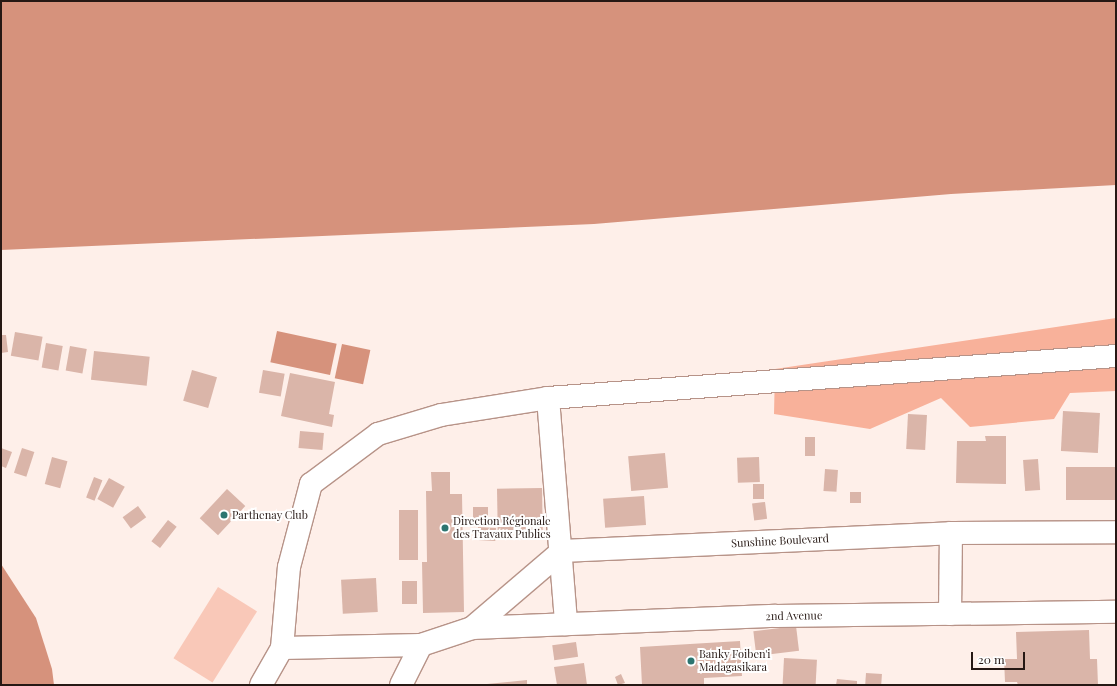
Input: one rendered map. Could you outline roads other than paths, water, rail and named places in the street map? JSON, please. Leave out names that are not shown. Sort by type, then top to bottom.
[{"type":"street","points":[[261,685],[282,648],[289,567],[311,484],[378,434],[440,415],[548,398],[1116,356]]},
{"type":"street","points":[[548,398],[562,550],[566,624]]},
{"type":"street","name":"Sunshine Boulevard","points":[[562,550],[951,533],[1116,532]]},
{"type":"street","points":[[950,614],[951,533]]},
{"type":"street","points":[[282,648],[421,645],[472,628],[562,550]]},
{"type":"street","name":"2nd Avenue","points":[[472,628],[776,616],[1116,612]]},
{"type":"street","points":[[402,685],[421,645]]},
{"type":"place","name":"Parthenay Club","points":[[224,515]]},
{"type":"place","name":"Direction Régionale des Travaux Publics","points":[[445,528]]},
{"type":"place","name":"Banky Foiben'i Madagasikara","points":[[691,661]]}]
